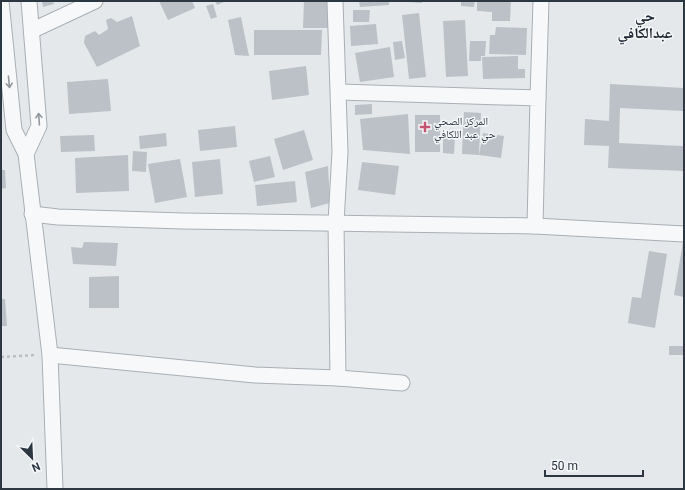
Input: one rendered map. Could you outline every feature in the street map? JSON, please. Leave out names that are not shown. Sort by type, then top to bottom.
[{"type":"street","points":[[1,1],[14,130],[26,154],[50,354],[56,489]]},
{"type":"street","points":[[26,154],[39,126],[33,30],[29,1]]},
{"type":"street","points":[[33,30],[95,1]]},
{"type":"street","points":[[335,1],[340,152],[336,222],[338,378]]},
{"type":"street","points":[[535,226],[541,1]]},
{"type":"street","points":[[339,92],[538,98]]},
{"type":"street","points":[[32,214],[183,221],[535,226],[684,234]]},
{"type":"street","points":[[50,354],[255,374],[402,383]]},
{"type":"path","points":[[1,356],[50,354]]},
{"type":"building","points":[[42,1],[53,1],[54,4],[43,7]]},
{"type":"building","points":[[159,1],[192,1],[195,8],[168,20]]},
{"type":"building","points":[[215,1],[226,1],[217,5]]},
{"type":"building","points":[[304,1],[330,1],[329,28],[303,28]]},
{"type":"building","points":[[359,1],[389,1],[389,5],[360,7]]},
{"type":"building","points":[[422,1],[422,3],[407,2]]},
{"type":"building","points":[[461,1],[475,1],[474,7],[461,6]]},
{"type":"building","points":[[477,1],[511,1],[510,21],[492,21],[492,12],[477,11]]},
{"type":"building","points":[[213,4],[217,17],[211,19],[206,6]]},
{"type":"building","points":[[353,10],[370,10],[369,22],[353,22]]},
{"type":"building","points":[[419,13],[426,77],[409,79],[402,15]]},
{"type":"building","points":[[132,16],[140,46],[97,67],[84,43],[85,36],[95,31],[99,35],[108,29],[106,20],[111,18],[117,22]]},
{"type":"building","points":[[241,17],[249,56],[235,55],[228,20]]},
{"type":"building","points":[[465,20],[468,76],[446,77],[443,21]]},
{"type":"building","points":[[376,24],[378,44],[351,46],[350,26]]},
{"type":"building","points":[[496,27],[527,28],[526,55],[489,54],[490,35],[495,35]]},
{"type":"building","points":[[254,30],[322,30],[321,55],[254,55]]},
{"type":"building","points":[[402,41],[405,58],[395,60],[393,42]]},
{"type":"building","points":[[470,41],[486,41],[485,56],[481,56],[481,61],[469,61]]},
{"type":"building","points":[[390,47],[394,77],[360,82],[355,53]]},
{"type":"building","points":[[518,56],[518,69],[525,69],[525,78],[483,79],[482,57]]},
{"type":"building","points":[[306,66],[309,95],[272,100],[269,71]]},
{"type":"building","points":[[108,79],[111,111],[69,114],[67,82]]},
{"type":"building","points":[[610,84],[684,88],[684,111],[620,108],[619,143],[683,146],[684,142],[684,171],[608,168],[609,146],[584,145],[585,119],[609,121]]},
{"type":"building","points":[[372,104],[372,114],[355,115],[355,105]]},
{"type":"building","points":[[464,112],[481,113],[479,155],[462,154]]},
{"type":"building","points":[[408,114],[410,154],[363,150],[360,119]]},
{"type":"building","points":[[415,115],[440,115],[440,152],[415,152]]},
{"type":"building","points":[[235,126],[237,147],[200,151],[198,130]]},
{"type":"building","points":[[304,130],[313,160],[283,170],[274,139]]},
{"type":"building","points":[[166,133],[167,146],[140,149],[139,136]]},
{"type":"building","points":[[483,133],[504,136],[501,158],[479,155]]},
{"type":"building","points":[[94,135],[95,151],[61,152],[60,136]]},
{"type":"building","points":[[443,137],[455,137],[454,154],[443,153]]},
{"type":"building","points":[[133,151],[147,152],[146,172],[132,171]]},
{"type":"building","points":[[128,155],[129,191],[76,193],[75,158]]},
{"type":"building","points":[[270,156],[275,177],[254,182],[249,161]]},
{"type":"building","points":[[180,159],[187,197],[155,203],[148,164]]},
{"type":"building","points":[[220,159],[223,194],[195,197],[192,162]]},
{"type":"building","points":[[362,162],[399,166],[395,195],[358,190]]},
{"type":"building","points":[[328,166],[330,203],[311,208],[305,172]]},
{"type":"building","points":[[1,170],[5,170],[6,188],[1,189]]},
{"type":"building","points":[[295,181],[297,202],[257,206],[255,185]]},
{"type":"building","points":[[84,242],[118,243],[116,266],[73,264],[71,247],[82,248]]},
{"type":"building","points":[[684,242],[684,297],[674,295]]},
{"type":"building","points":[[649,251],[667,254],[655,328],[628,323],[632,297],[641,298]]},
{"type":"building","points":[[119,276],[119,308],[89,308],[89,277]]},
{"type":"building","points":[[1,299],[5,299],[7,326],[1,326]]},
{"type":"building","points":[[669,346],[684,346],[684,355],[669,355]]},
{"type":"place","name":"المركز الصحي حي عبد اللكافي","points":[[425,127]]},
{"type":"district","name":"حي عبدالكافي","points":[[645,24]]}]
